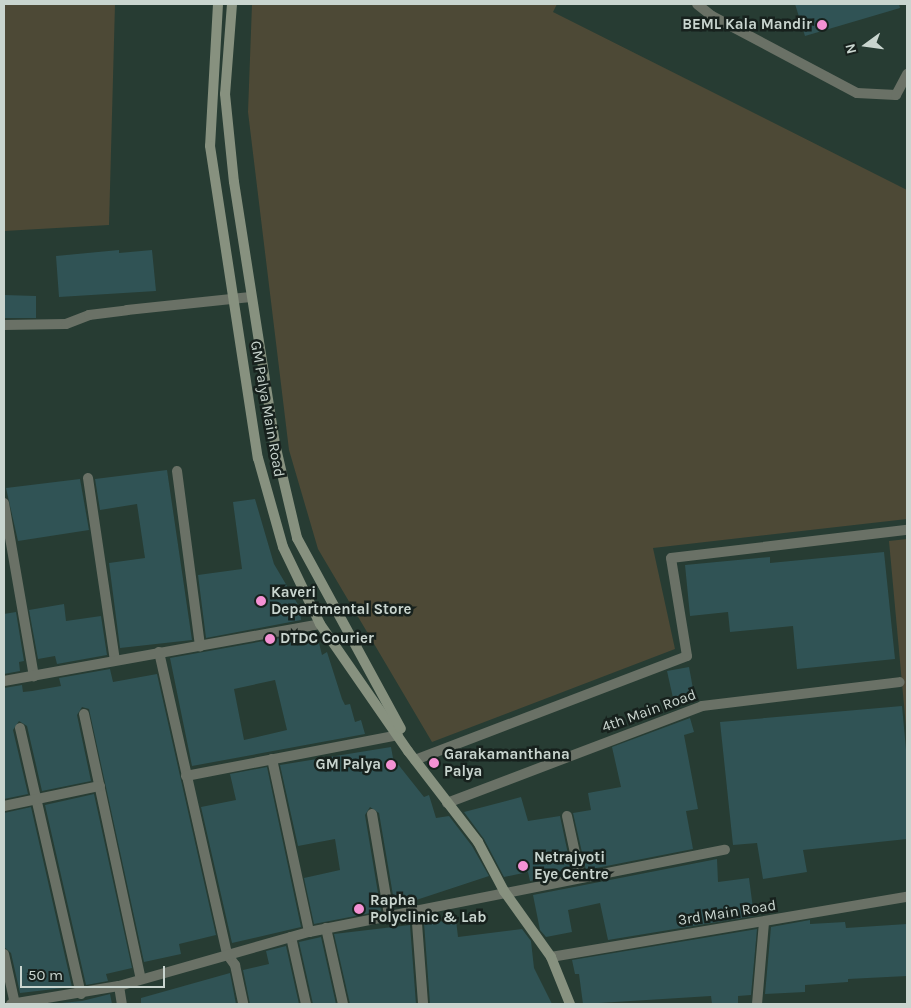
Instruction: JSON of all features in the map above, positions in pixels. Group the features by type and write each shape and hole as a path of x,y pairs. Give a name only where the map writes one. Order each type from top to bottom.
{"main road":[{"name":"GM Palya Main Road","path":"218,4 210,146 258,458 283,547 320,624 408,751 478,842 504,891 551,957 570,1004"},
{"path":"232,4 225,94 250,297 269,412 298,538 405,737 408,751"}],"street":[{"path":"697,4 712,16 857,92 896,95 907,74"},
{"path":"4,325 66,324 89,315 232,297 250,297"},
{"path":"177,471 200,646"},
{"path":"88,478 115,660"},
{"path":"4,503 34,676"},
{"path":"415,760 688,656 671,558 907,530"},
{"path":"4,681 320,624"},
{"path":"159,652 227,954 235,965 243,1004"},
{"name":"4th Main Road","path":"447,804 702,706 900,682"},
{"path":"84,714 141,979"},
{"path":"20,728 81,994"},
{"path":"186,776 272,758 398,736"},
{"path":"272,758 309,932"},
{"path":"4,806 100,786"},
{"path":"372,814 389,915"},
{"path":"567,816 580,876"},
{"path":"11,1004 81,994 119,986 227,954 326,928 416,910 479,900 504,891 580,876 725,850"},
{"name":"3rd Main Road","path":"551,957 764,923 907,897"},
{"path":"416,910 423,1004"},
{"path":"757,1004 764,923"},
{"path":"326,928 343,1004"},
{"path":"291,937 306,1004"},
{"path":"4,954 15,1004"},
{"path":"119,986 122,1004"}],"shaded area":[{"path":"4,4 115,4 109,225 4,231"},
{"path":"252,4 557,4 553,12 907,190 907,519 653,548 675,649 432,742 318,549 289,450 248,112"},
{"path":"907,539 907,738 889,541"}],"building":[{"name":"BEML Kala Mandir","path":"795,4 899,4 900,8 805,36"},
{"path":"119,250 119,253 152,250 156,291 59,297 56,256"},
{"path":"4,295 36,296 36,318 4,318"},
{"path":"167,470 192,640 120,648 109,563 145,558 137,504 100,510 95,479"},
{"path":"80,479 89,530 18,541 6,488"},
{"path":"255,499 274,564 300,608 301,620 206,638 198,575 242,569 233,502"},
{"path":"884,552 895,659 797,669 793,626 730,632 728,612 690,616 685,565 770,557 770,563"},
{"path":"64,604 66,621 101,616 107,655 57,664 55,656 38,659 29,610"},
{"path":"16,612 24,661 19,662 20,671 4,674 4,614"},
{"path":"303,634 305,642 318,639 322,655 327,652 342,699 345,705 350,704 355,722 361,720 365,734 192,766 170,658","holes":["275,680 287,730 244,740 234,689"]},
{"path":"689,667 694,694 673,698 667,671"},
{"path":"110,669 113,682 157,674 216,935 179,944 181,954 144,962 89,709 82,707 77,715 91,781 42,791 27,726 19,721 13,730 28,794 4,799 4,688 22,685 23,692 61,686 59,678"},
{"path":"902,706 907,760 907,839 803,850 807,872 763,879 757,843 733,845 720,722"},
{"path":"690,718 694,732 684,735 698,809 686,811 693,849 586,870 573,813 591,810 588,793 621,787 612,747"},
{"path":"391,747 393,758 424,797 429,795 436,818 449,816 472,846 489,876 395,907 379,813 370,807 365,815 381,911 314,924 304,878 340,870 335,839 298,846 280,765"},
{"path":"267,767 301,927 232,943 201,807 236,800 230,774"},
{"path":"94,794 132,968 106,974 108,981 86,985 45,805"},
{"path":"521,797 528,821 560,816 572,873 530,881 528,872 504,877 484,839 464,812"},
{"path":"31,807 72,987 20,993 11,953 4,947 4,813"},
{"path":"717,859 718,882 749,878 754,916 608,940 600,903 568,910 572,932 546,937 540,930 533,895"},
{"path":"456,920 458,937 522,929 531,941 534,968 552,1004 430,1004 424,923"},
{"path":"810,920 810,924 845,922 846,928 907,924 907,976 848,979 848,982 805,985 805,992 765,994 771,927"},
{"path":"410,925 416,1004 350,1004 334,934"},
{"path":"757,929 751,995 738,996 738,1004 712,1004 711,996 583,1004 579,974 575,974 572,960"},
{"path":"321,937 336,1004 313,1004 299,942"},
{"path":"286,946 299,1004 250,1004 243,970 269,964 266,951"},
{"path":"230,973 236,1004 141,1004 141,998"},
{"path":"110,994 112,1004 51,1004 82,1001"}],"place":[{"name":"BEML Kala Mandir","path":"822,25"},
{"name":"Kaveri Departmental Store","path":"261,601"},
{"name":"DTDC Courier","path":"270,639"},
{"name":"Garakamanthana Palya","path":"434,763"},
{"name":"GM Palya","path":"391,765"},
{"name":"Netrajyoti Eye Centre","path":"523,866"},
{"name":"Rapha Polyclinic & Lab","path":"359,909"}]}
